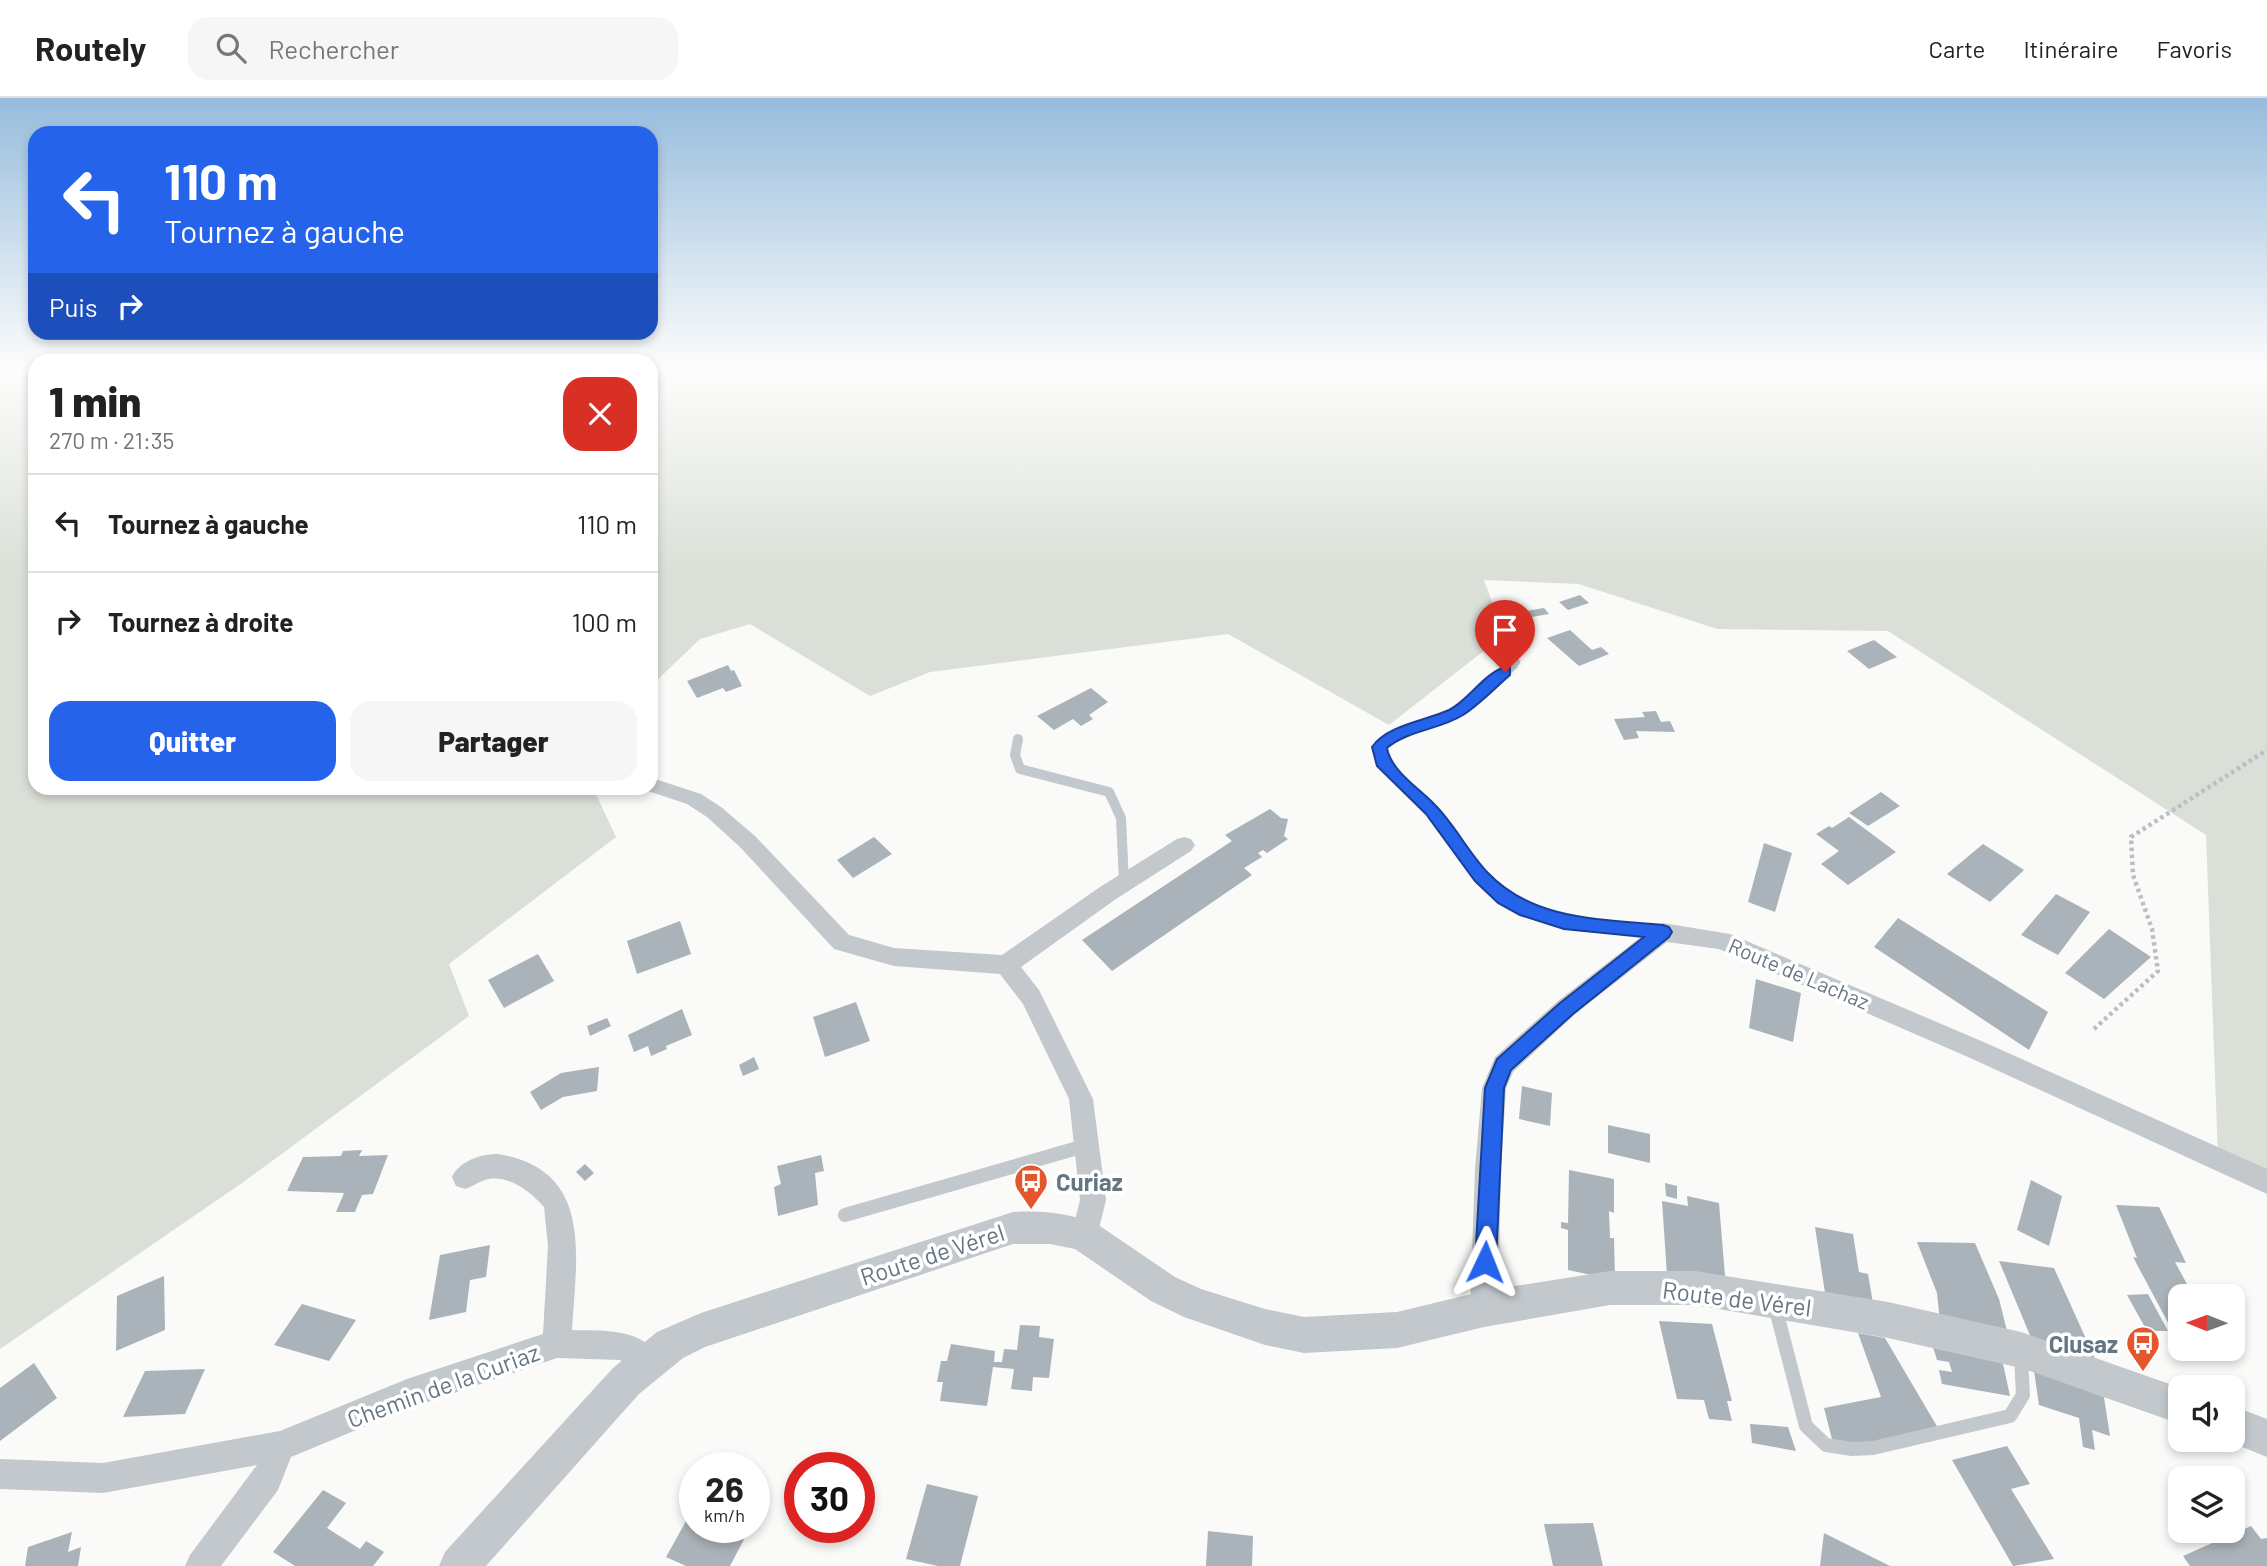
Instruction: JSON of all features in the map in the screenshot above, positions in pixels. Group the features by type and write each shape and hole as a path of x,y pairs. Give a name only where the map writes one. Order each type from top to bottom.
{"street":[{"path":"658,787 694,799 714,812 748,842 842,942 894,957 1006,965 1184,845"},
{"name":"Route de Lachaz","path":"1663,932 1722,940 1977,1050 2267,1182"},
{"path":"1484,1309 1488,1169 1494,1088 1504,1065 1566,1008 1663,932"},
{"path":"1006,965 1031,998 1081,1099 1093,1199 1085,1236"},
{"path":"465,1177 481,1166 503,1165 529,1178 555,1200 561,1227 556,1345"},
{"name":"Route de Vérel","path":"459,1566 587,1422 647,1363 670,1345 701,1331 1013,1228 1039,1226 1085,1236 1163,1289 1196,1305 1265,1327 1304,1335 1397,1330 1484,1309 1610,1288 1695,1288 1888,1320 2021,1350 2168,1402"},
{"name":"Chemin de la Curiaz","path":"0,1474 103,1478 279,1446 407,1394 556,1345 621,1346 639,1353 647,1363"},
{"path":"2245,1430 2267,1438"},
{"path":"201,1566 267,1479 279,1446"}],"lane":[{"path":"1516,662 1458,712 1423,727 1394,734 1380,747 1382,762 1431,810 1481,876 1504,898 1526,910 1564,922 1663,932"},
{"path":"1018,739 1014,755 1020,769 1038,776 1091,785 1110,792 1121,818 1124,883"},
{"path":"845,1215 1088,1145"},
{"path":"1774,1300 1806,1426 1818,1441 1833,1448 1864,1450 2010,1416 2023,1395 2021,1350"}],"path":[{"path":"2094,1029 2158,971 2152,929 2133,875 2131,837 2267,750"}],"shaded area":[{"path":"0,439 28,439 28,795 596,795 616,837 449,964 469,1016 242,1183 0,1349"},
{"path":"658,439 2267,439 2267,1175 2218,1156 2206,835 1888,631 1717,629 1579,584 1484,580 1504,635 1389,725 1228,634 930,672 870,696 750,624 700,639 658,679"}],"building":[{"path":"1580,595 1589,603 1568,610 1559,602"},
{"path":"1544,608 1549,614 1526,618 1520,612"},
{"path":"1570,630 1592,650 1601,647 1609,654 1579,666 1547,638"},
{"path":"1874,640 1897,657 1869,669 1847,651"},
{"path":"728,665 731,671 734,670 742,686 726,692 723,688 697,698 687,681"},
{"path":"1091,688 1108,702 1089,715 1093,719 1081,726 1073,719 1054,730 1037,716"},
{"path":"1656,711 1661,722 1670,721 1675,732 1636,731 1639,738 1624,740 1614,719 1645,717 1642,712"},
{"path":"1881,792 1900,806 1868,826 1849,813"},
{"path":"1270,809 1281,818 1288,819 1284,836 1288,839 1267,853 1263,850 1258,853 1262,857 1244,868 1252,875 1112,971 1082,940 1232,841 1225,835"},
{"path":"1849,817 1896,852 1848,885 1821,864 1839,851 1816,834"},
{"path":"874,837 892,854 853,878 837,860"},
{"path":"1764,843 1792,853 1775,912 1748,902"},
{"path":"1983,844 2024,870 1990,902 1947,874"},
{"path":"2056,894 2090,912 2058,955 2021,935"},
{"path":"1898,918 2048,1012 2029,1050 1874,947"},
{"path":"680,921 691,954 637,974 627,941"},
{"path":"2109,929 2151,957 2104,999 2065,973"},
{"path":"538,954 554,981 504,1008 488,980"},
{"path":"1756,979 1801,993 1793,1042 1749,1028"},
{"path":"856,1002 870,1041 825,1057 813,1017"},
{"path":"682,1009 692,1035 651,1056 648,1046 634,1052 628,1035"},
{"path":"607,1018 611,1026 590,1036 587,1026"},
{"path":"754,1057 759,1069 743,1076 739,1065"},
{"path":"599,1067 597,1091 563,1097 541,1110 530,1092 561,1073"},
{"path":"1522,1086 1552,1093 1550,1126 1519,1119"},
{"path":"1608,1125 1650,1134 1650,1163 1608,1153"},
{"path":"362,1150 359,1156 388,1155 373,1194 362,1195 355,1212 336,1212 344,1193 287,1191 303,1157 341,1156 343,1151"},
{"path":"821,1155 824,1171 815,1173 818,1205 778,1216 774,1187 781,1184 777,1166"},
{"path":"585,1164 594,1173 585,1181 576,1172"},
{"path":"1569,1170 1614,1179 1614,1213 1609,1211 1610,1238 1614,1238 1615,1280 1568,1270 1568,1230 1561,1228 1561,1222 1568,1223"},
{"path":"2031,1180 2062,1196 2049,1246 2017,1230"},
{"path":"1665,1183 1677,1186 1677,1199 1666,1196"},
{"path":"1687,1196 1719,1203 1726,1288 1667,1275 1662,1201 1688,1206"},
{"path":"2116,1205 2159,1207 2186,1263 2175,1262 2187,1284 2168,1284 2168,1323 2133,1257 2137,1258"},
{"path":"1815,1227 1853,1234 1859,1272 1868,1274 1873,1303 1825,1293"},
{"path":"1917,1242 1975,1243 1999,1299 2008,1335 1940,1322 1937,1293"},
{"path":"490,1245 486,1277 470,1280 466,1312 429,1320 440,1255"},
{"path":"1999,1261 2054,1268 2096,1361 2034,1345"},
{"path":"164,1276 165,1330 116,1351 117,1296"},
{"path":"2148,1294 2168,1331 2147,1331 2127,1295"},
{"path":"302,1304 356,1320 329,1361 274,1345"},
{"path":"1659,1321 1712,1324 1732,1401 1727,1401 1732,1421 1709,1419 1704,1400 1677,1399"},
{"path":"1020,1325 1040,1326 1039,1337 1054,1339 1049,1378 1033,1377 1032,1391 1011,1389 1014,1369 993,1367 987,1406 940,1401 943,1382 937,1382 941,1361 947,1361 951,1344 995,1351 994,1362 1002,1362 1004,1349 1017,1350"},
{"path":"1858,1333 1885,1338 1938,1428 1875,1446 1833,1443 1824,1408 1881,1397"},
{"path":"1933,1347 2002,1359 2010,1396 1942,1384 1939,1370 1952,1372 1949,1362 1937,1360"},
{"path":"34,1363 57,1398 0,1441 0,1388"},
{"path":"205,1369 185,1414 123,1417 145,1371"},
{"path":"2034,1371 2103,1391 2110,1436 2092,1430 2095,1450 2083,1447 2079,1418 2039,1405"},
{"path":"1750,1424 1788,1427 1796,1451 1752,1443"},
{"path":"2007,1446 2030,1484 2011,1489 2054,1559 2013,1566 1952,1460"},
{"path":"927,1484 978,1496 960,1566 938,1566 906,1559"},
{"path":"323,1490 346,1503 327,1528 360,1549 366,1541 384,1552 373,1566 295,1566 273,1552"},
{"path":"1593,1523 1603,1566 1553,1566 1544,1524"},
{"path":"2251,1526 2261,1539 2267,1538 2267,1566 2190,1566 2183,1556 2212,1543 2245,1543 2245,1529"},
{"path":"1208,1531 1253,1536 1252,1566 1206,1566"},
{"path":"72,1532 68,1552 81,1547 78,1566 25,1566 28,1547"},
{"path":"1824,1533 1890,1566 1820,1566"},
{"path":"679,1534 679,1543 742,1543 730,1566 686,1566 666,1557"}],"place":[{"name":"Curiaz","path":"1031,1211"},
{"name":"Clusaz","path":"2143,1373"}],"route":[{"path":"1485,1262 1494,1088 1504,1065 1566,1008 1663,932 1564,922 1526,910 1504,898 1481,876 1431,810 1382,762 1380,747 1394,734 1423,727 1458,712 1505,672"}]}
